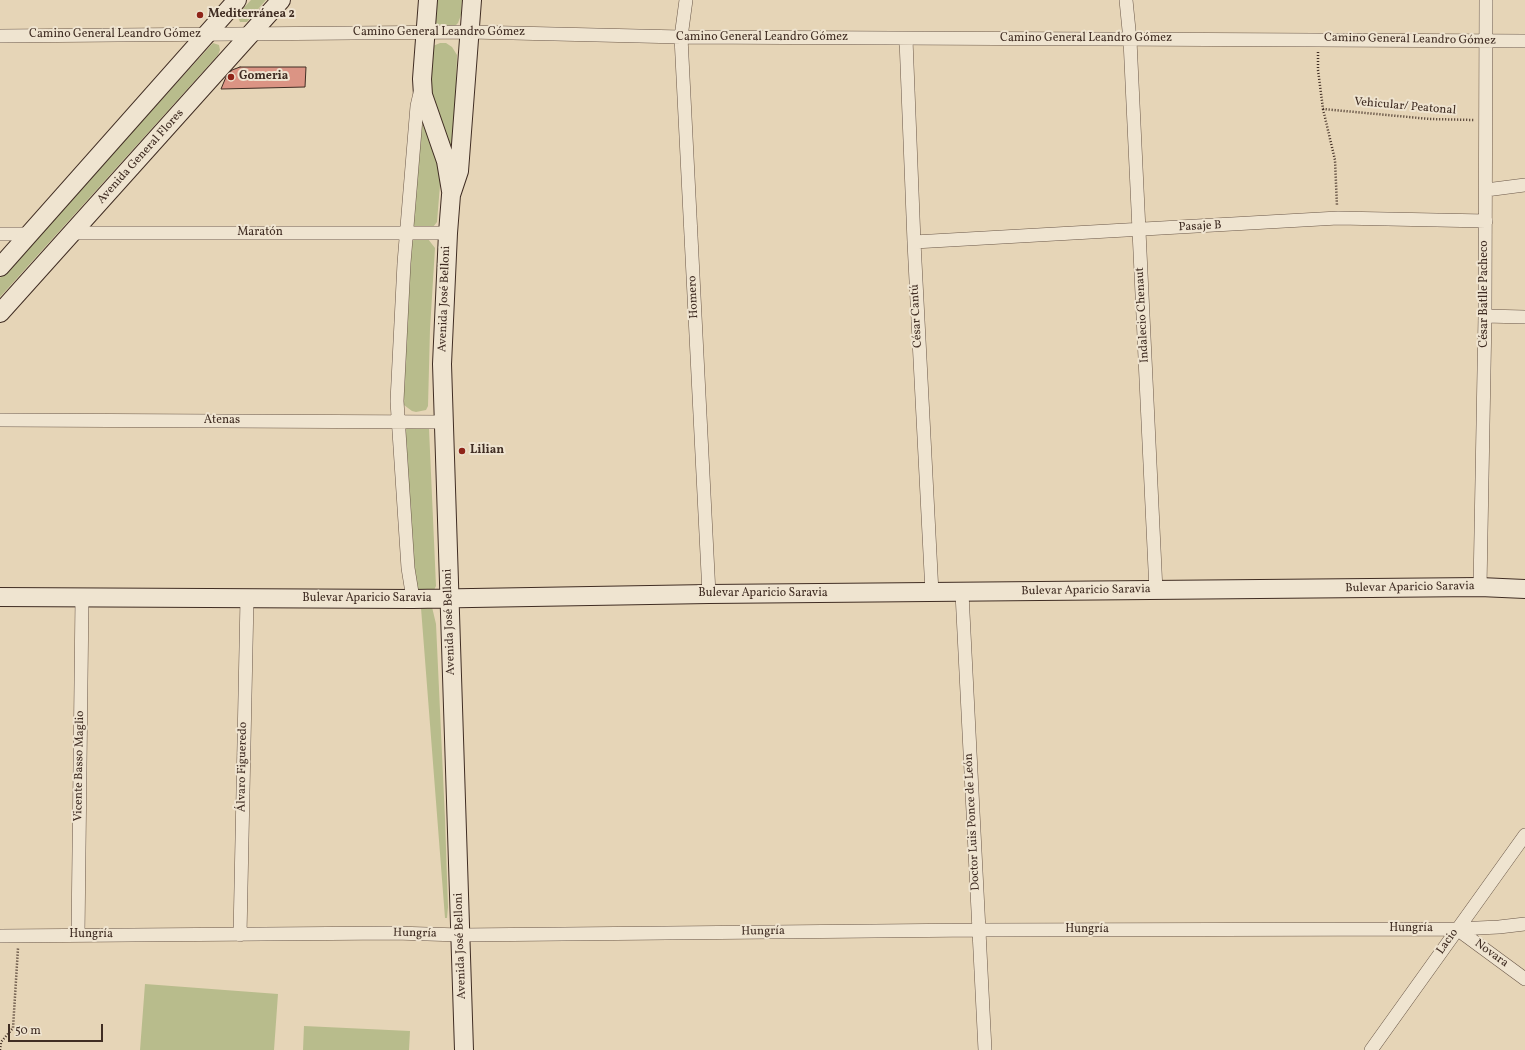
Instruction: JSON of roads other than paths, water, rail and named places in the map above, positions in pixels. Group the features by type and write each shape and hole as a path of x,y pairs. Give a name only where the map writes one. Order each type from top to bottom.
{"main road":[{"path":"0,267 31,234 237,0"},
{"name":"Avenida General Flores","path":"0,313 281,0"},
{"name":"Avenida José Belloni","path":"428,0 422,83 427,110 446,160 451,195 442,364 464,1050"},
{"name":"Avenida José Belloni","path":"451,195 459,171 472,0"},
{"name":"Bulevar Aparicio Saravia","path":"0,597 449,599 708,594 962,593 1480,587 1525,589"}],"street":[{"name":"Homero","path":"686,0 681,37 708,594"},
{"name":"Indalecio Chenaut","path":"1126,0 1130,40 1156,590"},
{"name":"César Batlle Pacheco","path":"1480,587 1486,221 1486,0"},
{"name":"Camino General Leandro Gómez","path":"0,36 470,32 681,37 906,39 1525,41"},
{"name":"César Cantú","path":"906,39 914,242 932,593"},
{"name":"Avenida José Belloni","path":"413,599 408,568 397,422 397,401 417,106 422,83"},
{"path":"1486,190 1525,184"},
{"name":"Pasaje B","path":"914,242 1139,231 1338,218 1486,221"},
{"name":"Maratón","path":"73,233 448,233"},
{"path":"0,234 31,234"},
{"path":"1485,316 1525,317"},
{"name":"Atenas","path":"0,420 443,422"},
{"name":"Doctor Luis Ponce de León","path":"962,593 985,1050"},
{"name":"Vicente Basso Maglio","path":"78,935 82,598"},
{"name":"Álvaro Figueredo","path":"240,935 247,599"},
{"name":"Lacio","path":"1371,1050 1525,835"},
{"name":"Hungría","path":"0,936 395,933 460,935 978,930 1457,929 1525,924"},
{"name":"Novara","path":"1457,929 1525,979"}],"place":[{"name":"Mediterránea 2","path":"200,15"},
{"name":"Gomeria","path":"231,77"},
{"name":"Lilian","path":"462,451"}]}
